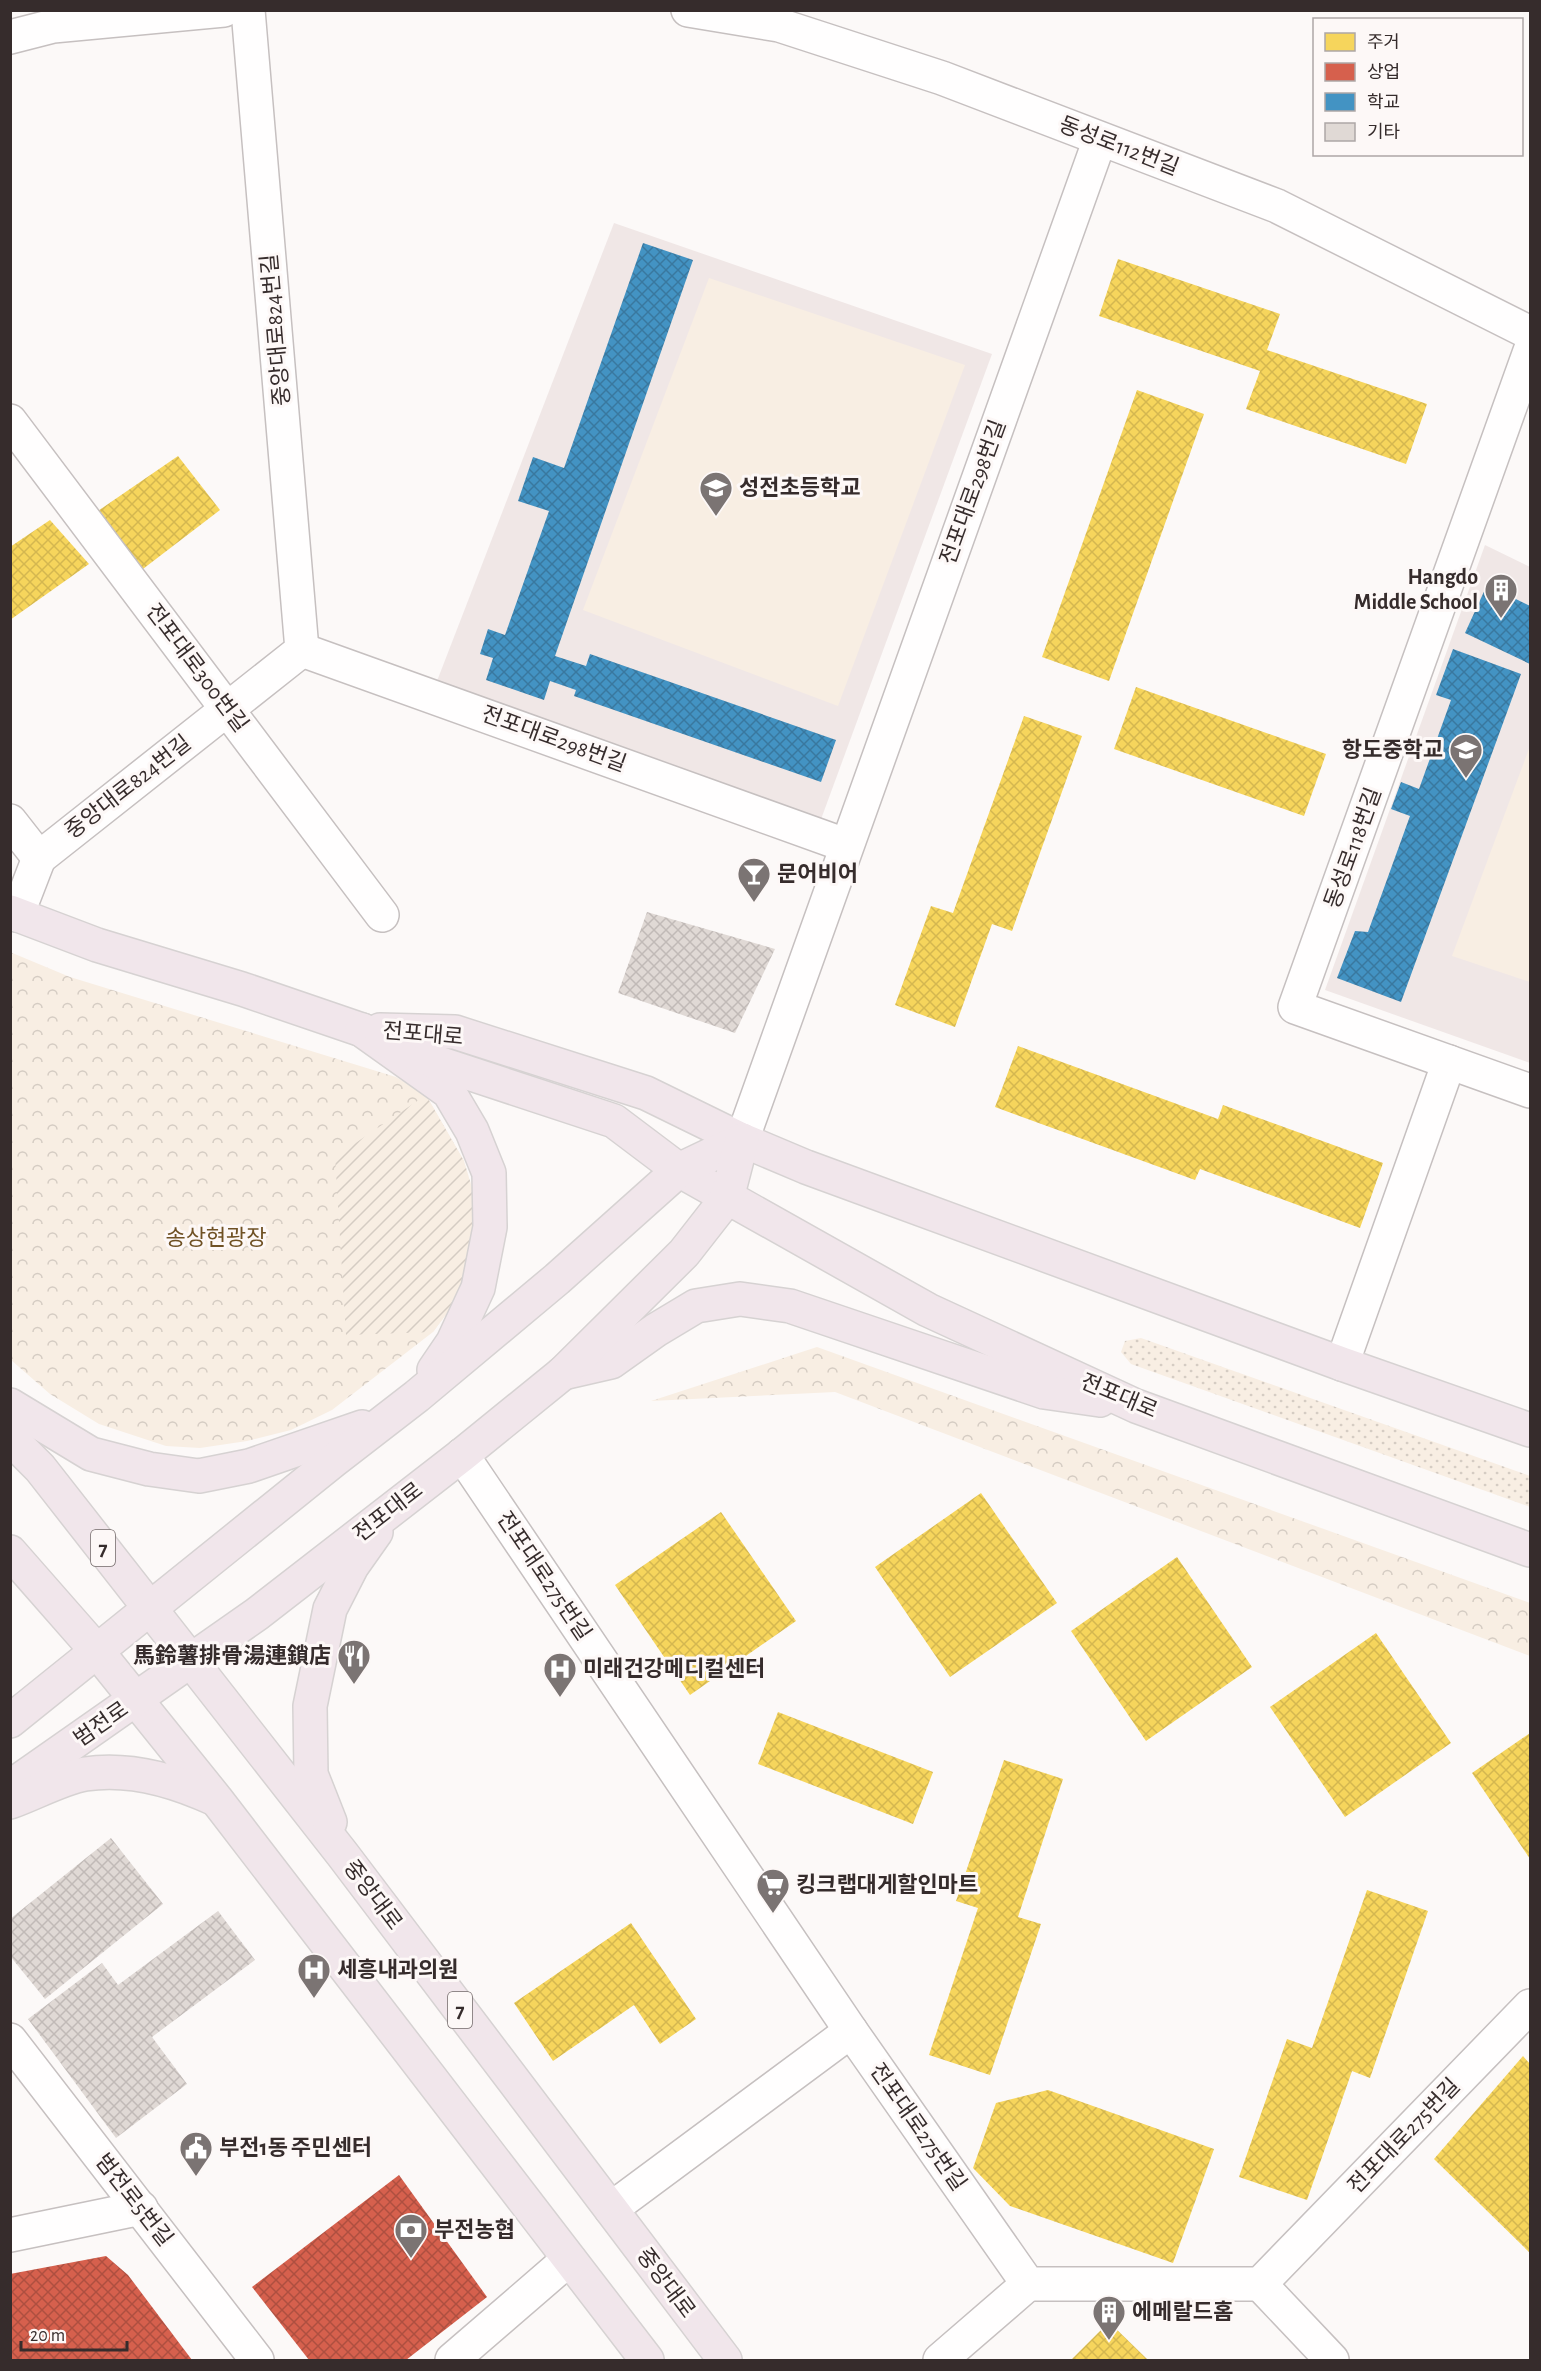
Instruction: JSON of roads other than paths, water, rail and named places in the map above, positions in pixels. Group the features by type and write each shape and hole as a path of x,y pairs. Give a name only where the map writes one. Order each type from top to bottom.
{"main road":[{"path":"14,913 97,945 362,1030 449,1092 471,1131 489,1173 490,1227 478,1288 453,1341 417,1396"},
{"name":"전포대로","path":"362,1030 455,1032 646,1094 742,1140 806,1167 1342,1364 1530,1430"},
{"name":"전포대로","path":"362,1030 438,1063 614,1121 679,1170 928,1310 1136,1406 1530,1550"},
{"name":"전포대로","path":"191,1662 257,1614 462,1455 562,1373 684,1253 727,1198 742,1140"},
{"path":"10,1721 96,1650 417,1396 557,1279 679,1170 742,1140"},
{"path":"562,1373 611,1362 656,1330 696,1306 740,1299 790,1306 1044,1392 1136,1406"},
{"path":"10,1405 91,1454 149,1470 199,1476 249,1466 392,1416"},
{"name":"중앙대로","path":"10,1438 40,1468 343,1855 725,2361"},
{"path":"343,1855 311,1774 310,1706 330,1609 352,1566 393,1507"},
{"path":"10,1552 96,1650 216,1799 647,2361"},
{"name":"범전로","path":"10,1787 191,1662"},
{"path":"10,1802 83,1774 132,1773 180,1783 216,1799"}],"street":[{"path":"10,37 53,26 224,10"},
{"name":"중앙대로824번길","path":"39,858 302,650 249,10"},
{"name":"동성로112번길","path":"688,10 778,18 1277,206 1530,333"},
{"name":"전포대로298번길","path":"742,1140 845,845 1101,139"},
{"name":"동성로118번길","path":"1530,351 1295,1007 1530,1091"},
{"name":"전포대로300번길","path":"10,421 382,915"},
{"name":"전포대로298번길","path":"302,650 845,845"},
{"path":"10,821 39,858 14,913"},
{"path":"1342,1364 1449,1062"},
{"name":"전포대로275번길","path":"462,1455 851,2031 1028,2284"},
{"name":"전포대로275번길","path":"1260,2284 1530,2006"},
{"path":"610,2209 851,2031"},
{"name":"범전로5번길","path":"10,2040 257,2361"},
{"path":"10,2235 141,2208"},
{"path":"452,2361 568,2259"},
{"path":"940,2361 1028,2284 1260,2284 1332,2361"}],"place":[{"name":"성전초등학교","path":"716,517"},
{"name":"Hangdo Middle School","path":"1501,619"},
{"name":"항도중학교","path":"1466,779"},
{"name":"문어비어","path":"754,903"},
{"name":"馬鈴薯排骨湯連鎖店","path":"354,1685"},
{"name":"미래건강메디컬센터","path":"560,1698"},
{"name":"킹크랩대게할인마트","path":"773,1914"},
{"name":"세흥내과의원","path":"314,1999"},
{"name":"부전1동 주민센터","path":"196,2177"},
{"name":"부전농협","path":"411,2259"},
{"name":"에메랄드홈","path":"1109,2341"}],"park label":[{"name":"송상현광장","path":"216,1238"}]}
